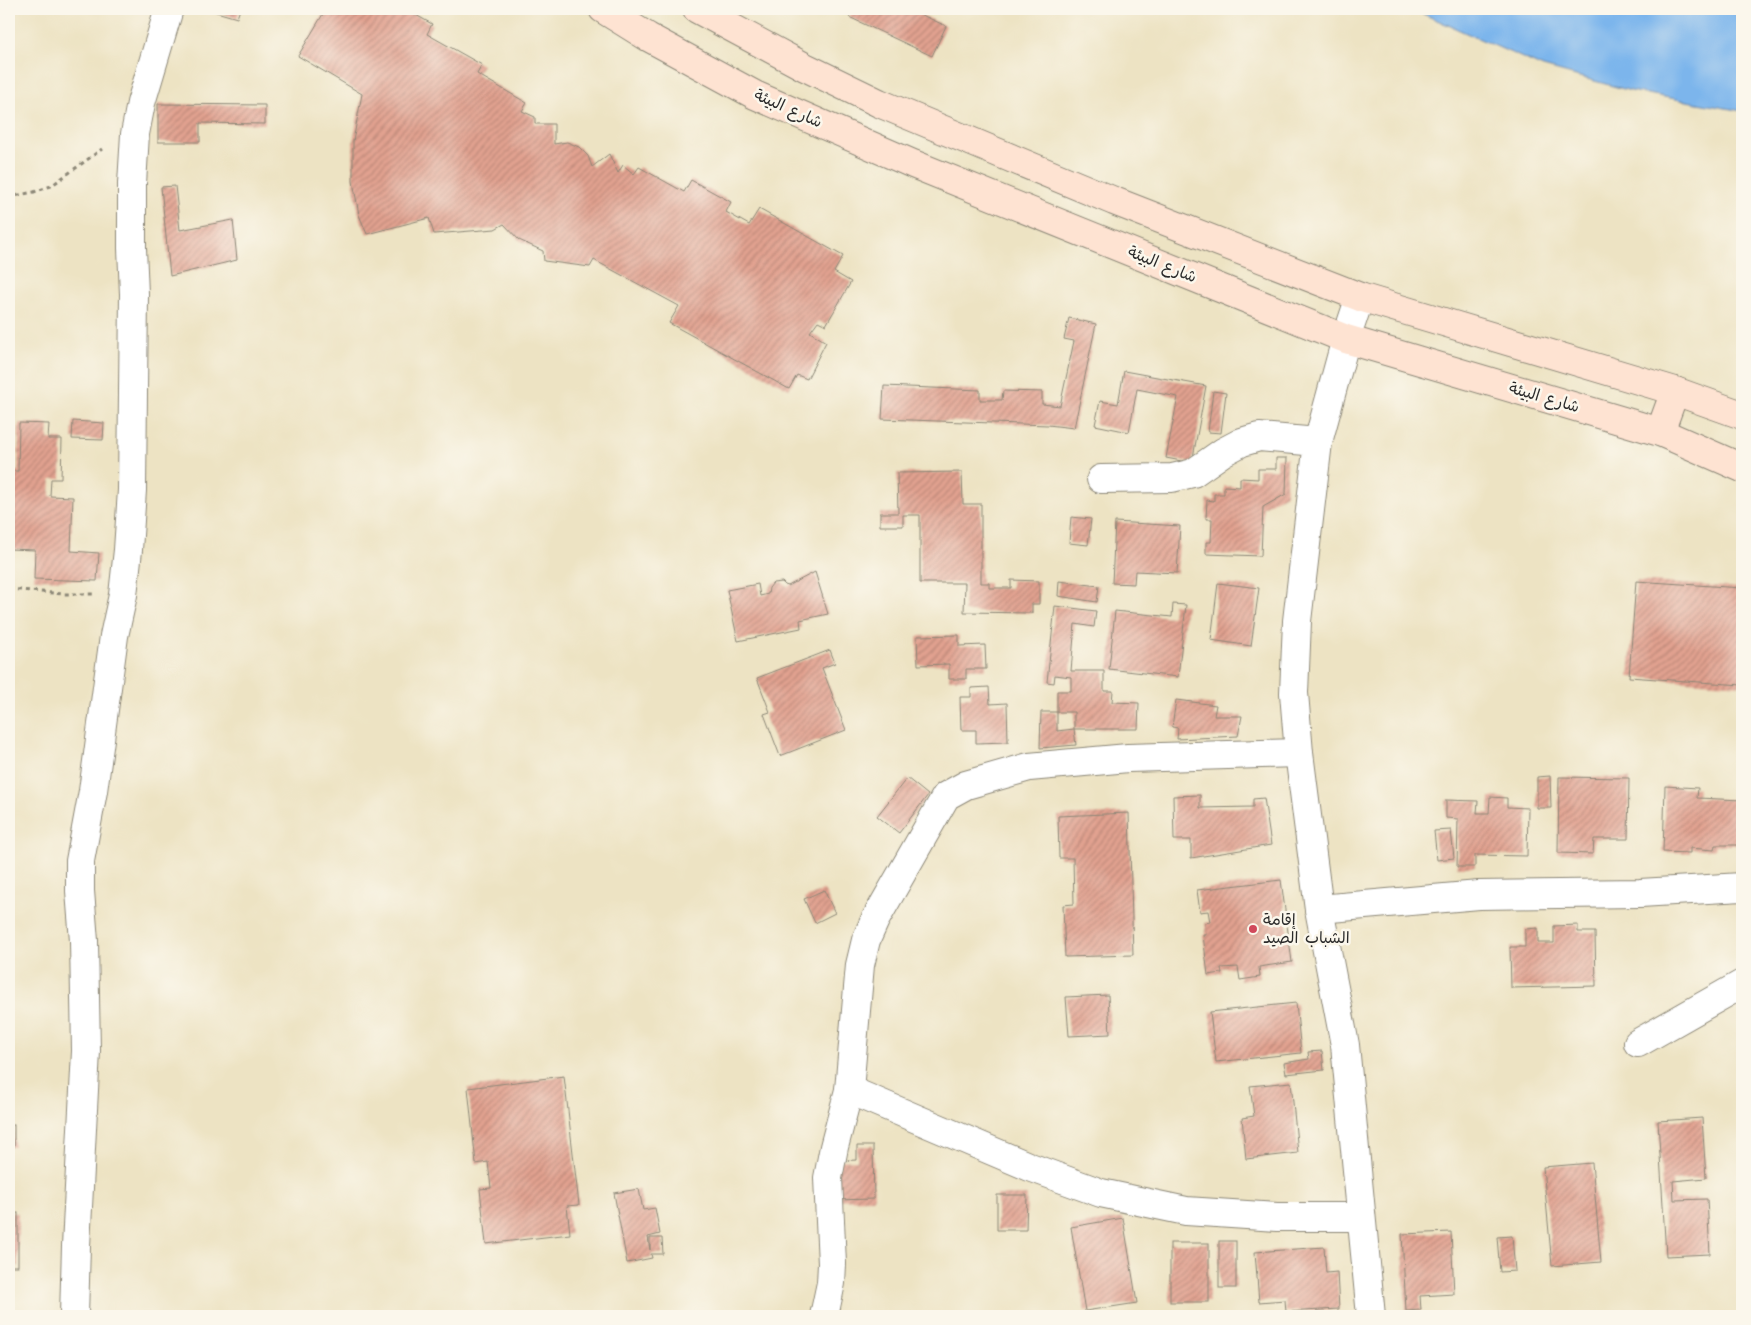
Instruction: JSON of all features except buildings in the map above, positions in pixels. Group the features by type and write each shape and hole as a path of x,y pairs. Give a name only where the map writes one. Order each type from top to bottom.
{"main road":[{"name":"شارع البيئة","path":"603,9 648,38 755,95 913,164 1346,340 1660,432 1742,468"},
{"path":"697,9 805,67 879,103 1123,204 1360,297 1675,390 1742,415"},
{"path":"1660,432 1675,390"}],"street":[{"path":"74,1316 86,1051 80,860 93,791 114,636 123,595 128,550 132,490 134,294 132,184 135,134 141,103 169,9"},
{"path":"1360,297 1318,442 1298,621 1294,692 1299,753 1318,909 1345,1045 1371,1316"},
{"path":"1101,479 1172,478 1193,474 1223,452 1242,442 1260,437 1318,442"},
{"path":"824,1316 830,1292 832,1264 828,1178 849,1090 860,965 866,940 890,892 946,796 966,785 1029,767 1128,758 1299,753"},
{"path":"1318,909 1479,895 1640,893 1742,887"},
{"path":"1638,1043 1742,984"},
{"path":"849,1090 1030,1167 1102,1193 1186,1211 1277,1217 1361,1217"}],"path":[{"path":"9,197 52,186 93,154 135,134"},
{"path":"9,589 63,594 123,595"}],"water":[{"path":"1412,9 1742,9 1742,111 1631,91 1543,67"}],"place":[{"name":"إقامة الشباب الصيد","path":"1253,929"}]}
